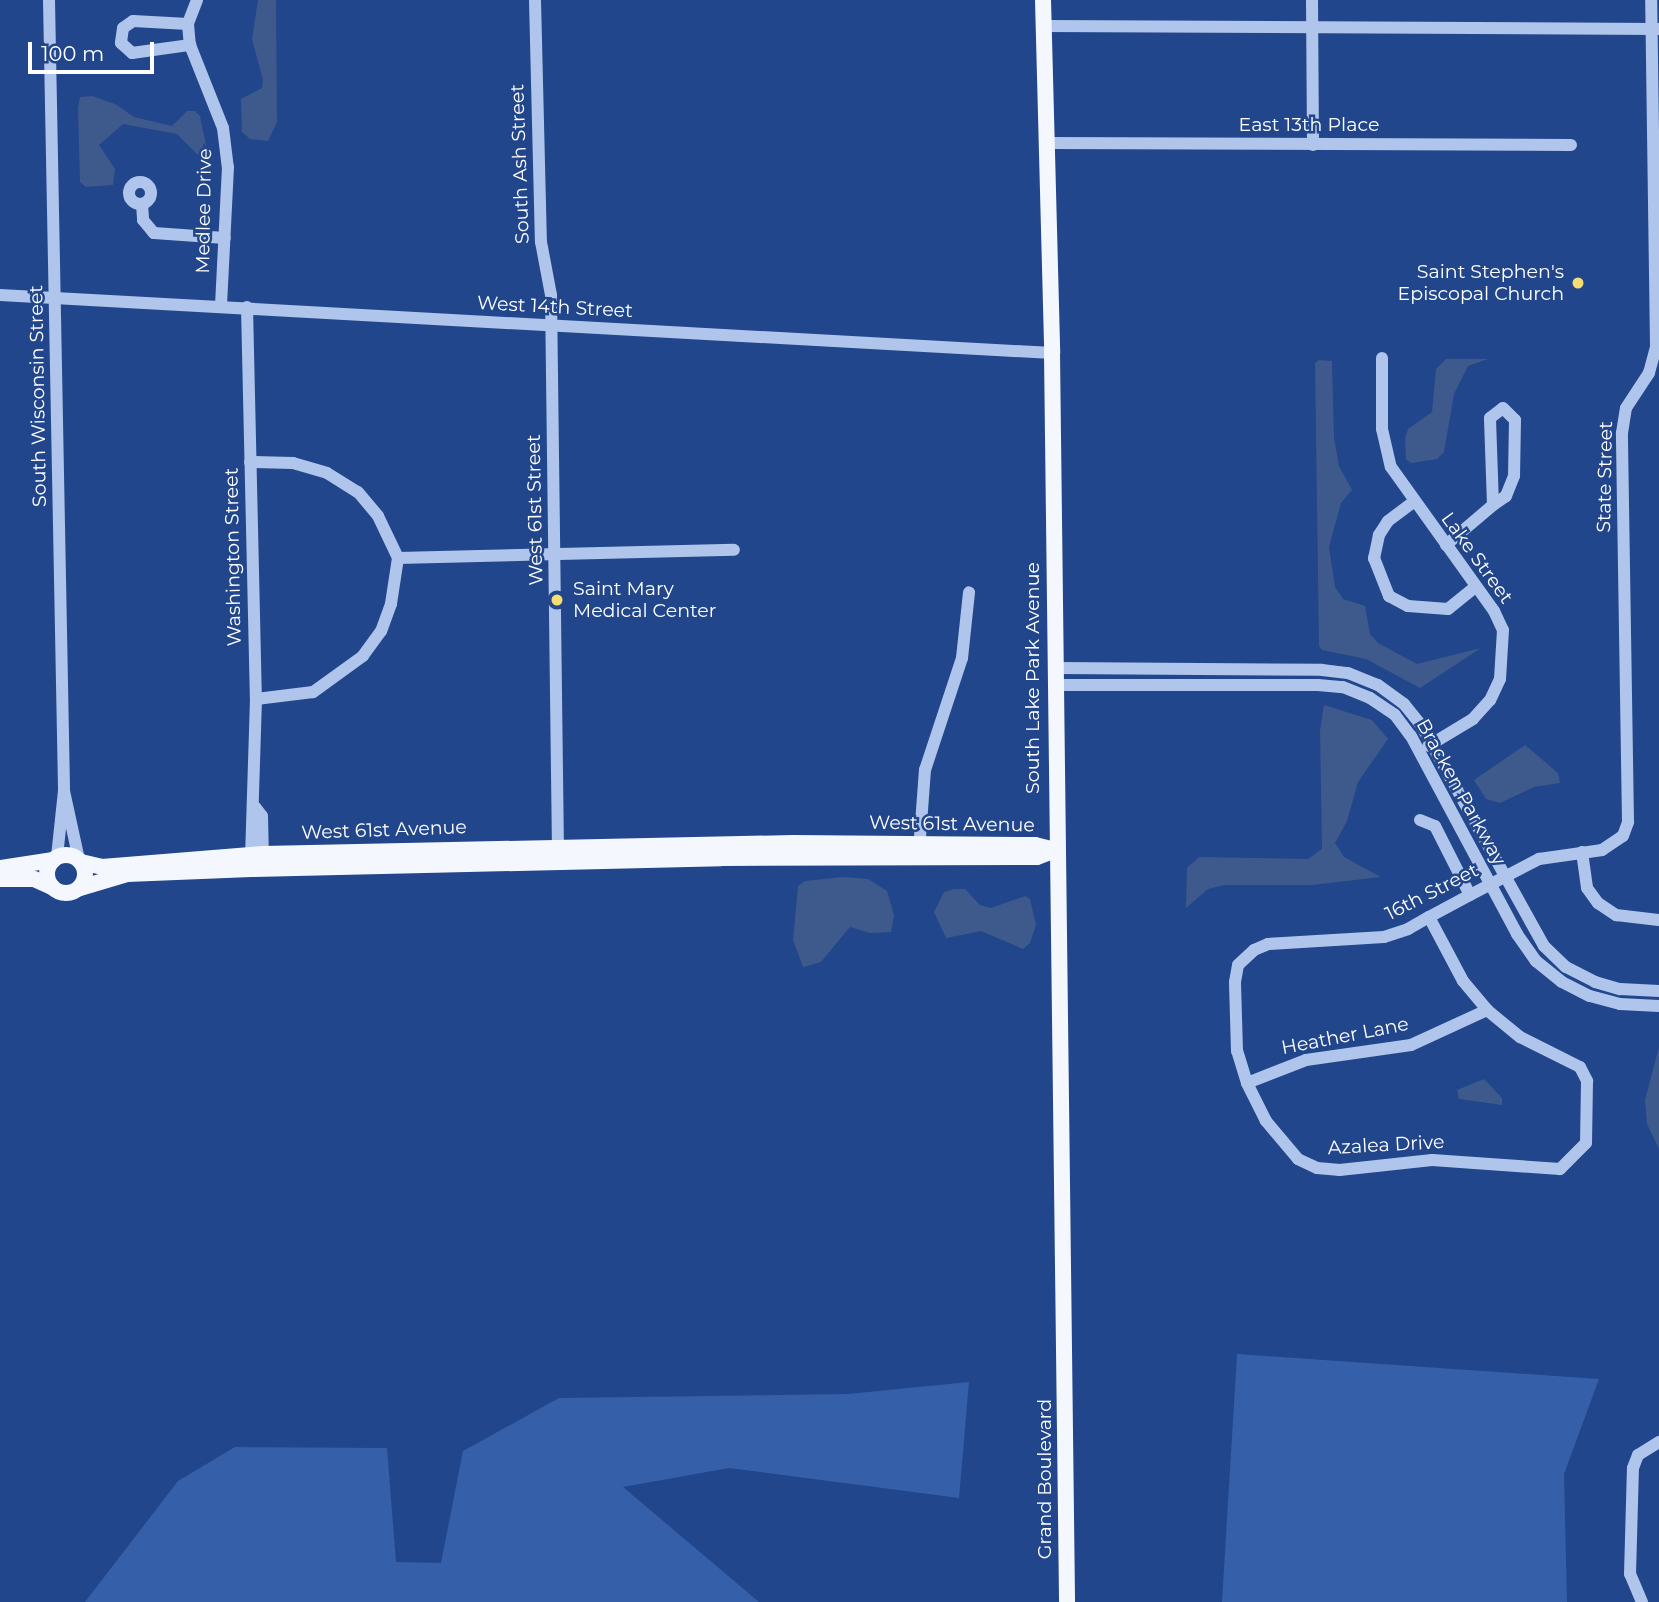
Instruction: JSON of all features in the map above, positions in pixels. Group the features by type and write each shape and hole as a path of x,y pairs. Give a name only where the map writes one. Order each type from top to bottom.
{"main road":[{"name":"South Lake Park Avenue","path":"1043,0 1052,353 1055,850 1066,1355"},
{"name":"West 61st Avenue","path":"80,861 102,867 558,854 919,851 1035,845 1055,850"},
{"path":"0,868 67,855 80,861 86,876 80,888 63,893 34,879 0,879"},
{"path":"52,887 47,876 55,859"},
{"name":"West 61st Avenue","path":"80,888 127,874 257,862"},
{"name":"Grand Boulevard","path":"1066,1355 1066,1602"}],"street":[{"name":"South Wisconsin Street","path":"49,0 64,790 55,859"},
{"name":"Medlee Drive","path":"197,0 188,24 190,45 223,128 228,167 221,305"},
{"name":"South Ash Street","path":"535,0 541,242 551,295 551,326"},
{"path":"1312,0 1313,145"},
{"name":"State Street","path":"1623,836 1628,822 1622,433 1626,408 1649,373 1656,346 1655,29 1651,0"},
{"path":"188,24 133,21 123,28 121,43 132,53 190,45"},
{"path":"1043,26 1655,29"},
{"name":"East 13th Place","path":"1046,143 1571,145"},
{"path":"142,204 143,220 154,233 225,238"},
{"name":"West 14th Street","path":"0,295 221,305 1052,353"},
{"name":"Washington Street","path":"247,307 256,699 255,807 249,816 257,862"},
{"name":"West 61st Street","path":"551,326 558,854"},
{"name":"Lake Street","path":"1382,358 1382,429 1391,467 1412,503 1446,545 1503,630 1500,679 1473,719 1419,751"},
{"path":"1446,545 1506,496 1514,476 1515,419 1503,408 1490,418 1493,505"},
{"path":"250,462 293,463 327,473 358,492 378,516 398,558 391,604 381,631 363,656 313,692 256,699"},
{"path":"1412,503 1388,521 1379,535 1374,558 1389,596 1408,606 1448,610 1475,587"},
{"path":"398,558 734,550"},
{"path":"919,851 925,769 962,658 969,592"},
{"path":"1191,669 1191,685"},
{"name":"Bracken Parkway","path":"1056,676 1191,669 1348,673 1398,698 1433,743 1539,940 1566,967 1602,985 1659,991"},
{"name":"Bracken Parkway","path":"1056,676 1191,685 1343,687 1395,715 1419,751 1523,944 1553,976 1599,1000 1659,1006"},
{"name":"South Wisconsin Street","path":"64,790 80,861"},
{"path":"1420,820 1435,826 1471,895"},
{"name":"16th Street","path":"1247,1083 1237,1051 1235,982 1238,965 1248,952 1268,944 1384,937 1429,917 1544,857 1602,850 1623,836"},
{"path":"1582,852 1587,888 1598,903 1616,915 1659,920"},
{"path":"1429,917 1463,981 1487,1010"},
{"name":"Heather Lane","path":"1247,1083 1306,1060 1411,1045 1487,1010"},
{"name":"Azalea Drive","path":"1247,1083 1266,1121 1298,1159 1317,1168 1340,1170 1432,1160 1560,1169 1586,1143 1587,1081 1580,1067 1520,1037 1487,1010"},
{"path":"1643,1602 1630,1574 1633,1468 1639,1455 1659,1441"}],"shaded area":[{"path":"258,0 276,0 277,122 268,141 250,139 242,132 241,99 262,88 263,80 252,39"},
{"path":"92,96 115,104 134,117 172,126 187,111 195,111 200,116 208,155 199,156 177,134 123,124 99,145 115,169 113,185 86,187 80,182 78,108 80,97"},
{"path":"1446,359 1488,359 1468,366 1454,394 1444,452 1437,459 1411,463 1406,459 1405,438 1408,429 1432,412 1436,369"},
{"path":"1319,360 1332,361 1334,438 1339,466 1352,490 1341,503 1329,547 1335,587 1343,599 1365,606 1370,634 1378,643 1417,664 1481,648 1420,688 1366,659 1322,650 1319,646 1315,363"},
{"path":"1324,705 1372,720 1388,739 1358,782 1347,821 1335,843 1344,857 1381,877 1312,885 1224,885 1208,889 1186,908 1187,868 1199,857 1308,859 1322,849 1320,731"},
{"path":"1525,745 1558,773 1560,783 1534,787 1500,803 1486,799 1474,780"},
{"path":"843,877 868,879 887,891 894,915 891,932 870,933 850,927 821,962 803,967 793,940 798,886 805,881"},
{"path":"965,889 980,905 991,908 1025,896 1030,899 1036,925 1030,943 1023,949 981,931 946,938 934,912 944,892"},
{"path":"1659,1047 1659,1149 1647,1124 1645,1100"},
{"path":"1484,1079 1502,1098 1502,1105 1459,1099 1457,1090"},
{"path":"1237,1354 1599,1379 1564,1474 1567,1602 1222,1602"},
{"path":"969,1382 959,1498 729,1468 623,1487 759,1602 85,1602 178,1481 235,1447 387,1448 396,1562 441,1563 463,1451 559,1398 848,1394"}],"place":[{"name":"Saint Stephen's Episcopal Church","path":"1578,283"},
{"name":"Saint Mary Medical Center","path":"557,600"}]}
